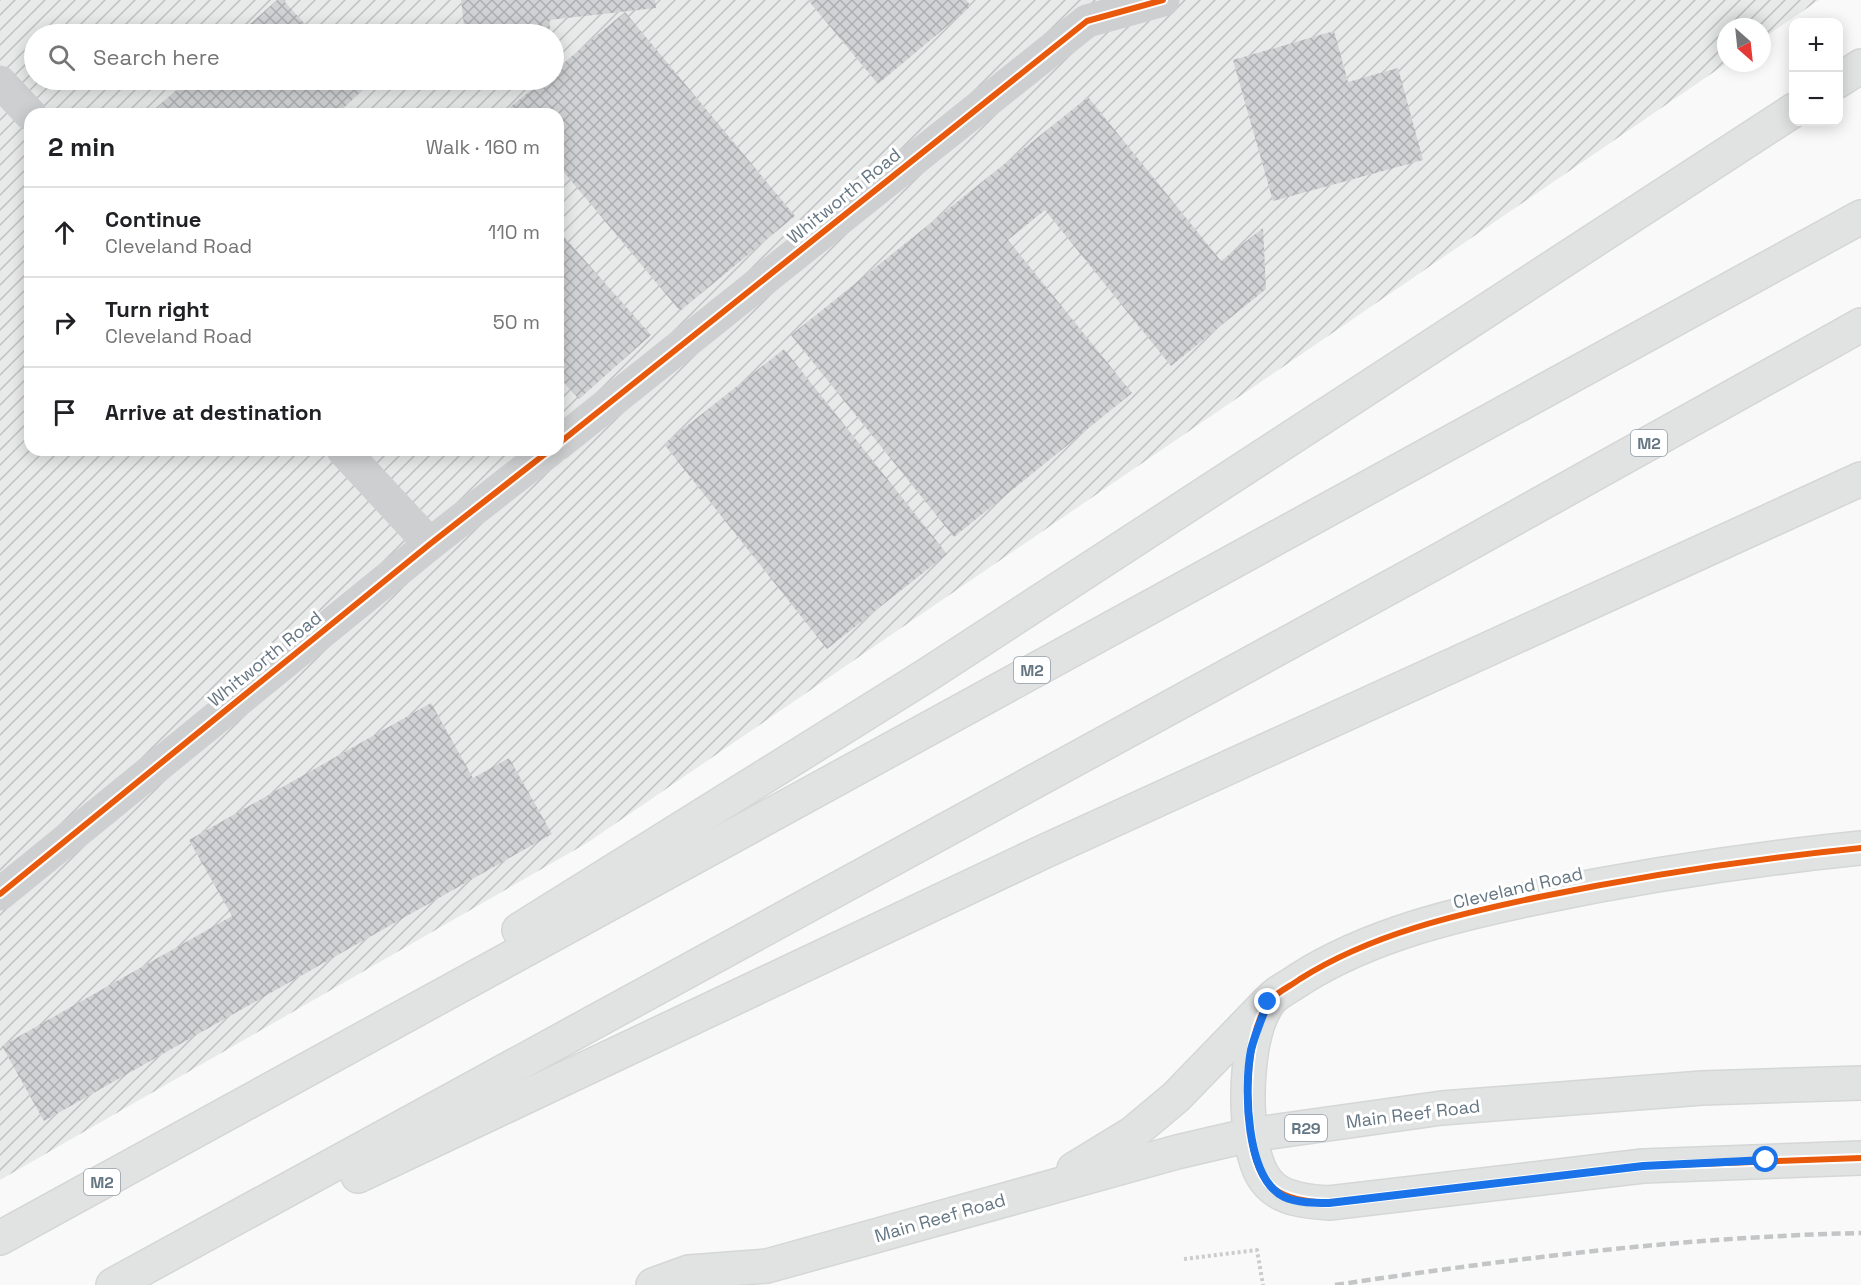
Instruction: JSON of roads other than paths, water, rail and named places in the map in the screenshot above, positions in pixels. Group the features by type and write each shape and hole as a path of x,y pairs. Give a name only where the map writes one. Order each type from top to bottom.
{"main road":[{"path":"1843,78 1861,66"},
{"path":"204,1127 927,675 1789,113"},
{"name":"M2","path":"0,1238 1861,217"},
{"name":"M2","path":"113,1285 1426,567 1861,325"},
{"path":"127,1285 1043,852 1861,479"},
{"name":"Cleveland Road","path":"1039,1190 1148,1121 1176,1097 1268,1002 1318,968 1361,947 1495,907 1629,878 1783,856 1861,848"},
{"path":"1268,1002 1251,1052 1250,1135 1259,1167 1271,1188 1283,1197 1303,1202 1329,1203 1643,1166 1861,1158"},
{"name":"Main Reef Road","path":"653,1285 688,1272 757,1276 1039,1190 1177,1152 1250,1135 1442,1108 1702,1088 1861,1083"}],"street":[{"name":"Whitworth Road","path":"564,439 1077,10 1163,0"},
{"path":"0,82 24,108"},
{"path":"348,456 430,544"},
{"name":"Whitworth Road","path":"0,894 430,544 542,456"}],"railway":[{"path":"1335,1285 1466,1266 1663,1244 1861,1233"}]}
